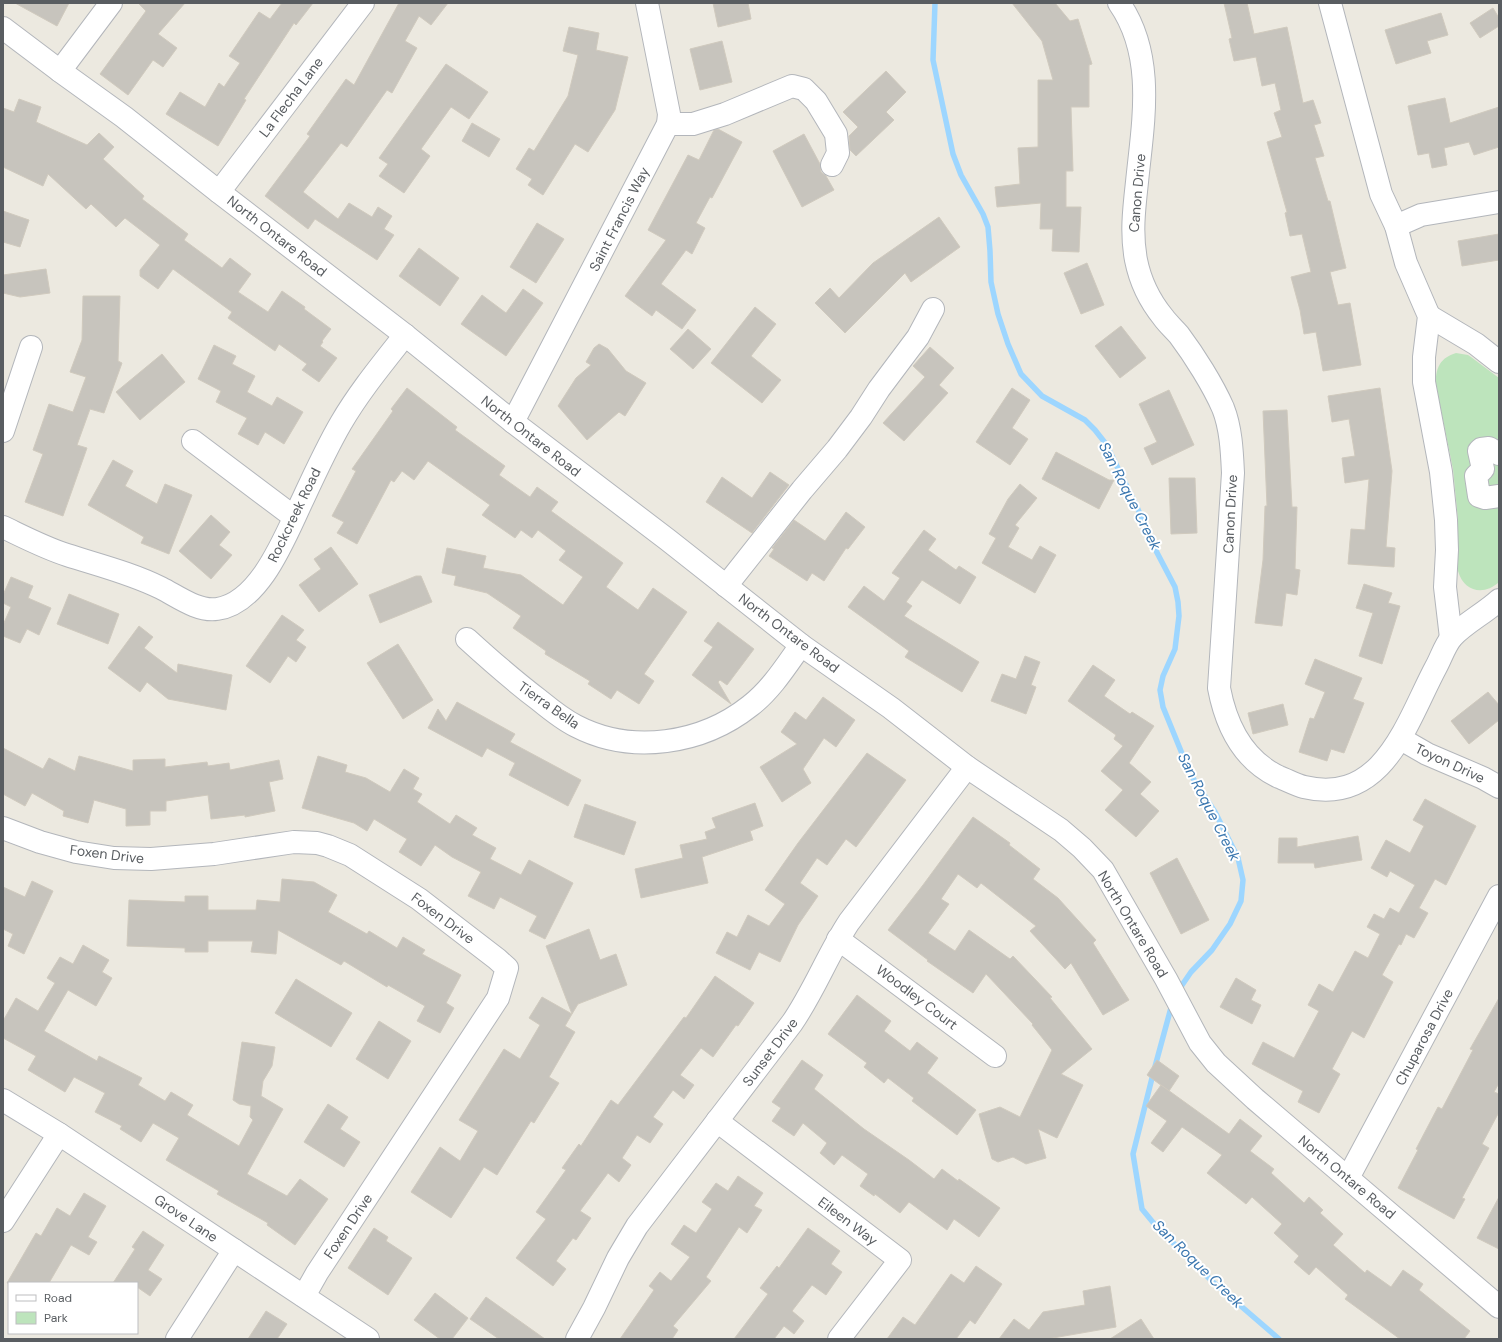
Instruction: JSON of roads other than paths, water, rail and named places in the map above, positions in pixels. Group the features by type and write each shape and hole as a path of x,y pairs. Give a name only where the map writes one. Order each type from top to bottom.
{"street":[{"path":"60,72 111,3"},
{"name":"La Flecha Lane","path":"219,192 363,3"},
{"path":"647,3 669,114 668,124 693,124 725,114 792,86 804,89 816,101 836,134 838,153 832,166"},
{"name":"Canon Drive","path":"1119,3 1133,29 1141,55 1145,82 1142,133 1132,222 1136,263 1152,300 1163,317 1179,334 1223,408 1231,441 1234,473 1219,688 1223,708 1233,732 1256,762 1273,774 1305,787 1322,790 1341,788 1358,782 1372,774 1383,763 1401,739 1423,691 1451,638 1499,600"},
{"path":"1330,3 1381,194 1396,226 1406,263 1429,316 1424,357 1424,382 1441,472 1446,520 1447,550 1445,587 1451,638"},
{"name":"North Ontare Road","path":"3,28 60,72 124,117 219,192 406,335 513,422 801,645 891,708 967,767 1061,830 1082,848 1103,870 1166,979 1200,1043 1216,1063 1255,1099 1499,1307"},
{"name":"Saint Francis Way","path":"513,422 668,124"},
{"path":"1396,226 1421,215 1499,202"},
{"path":"726,586 780,517 837,449 861,417 879,389 918,337 933,309"},
{"path":"1429,316 1476,344 1499,362"},
{"name":"Rockcreek Road","path":"3,527 29,540 66,555 110,568 148,582 204,609 215,610 235,604 252,588 267,570 278,551 342,422 375,372 406,335"},
{"path":"3,431 31,347"},
{"path":"193,441 294,517"},
{"path":"1499,454 1490,448 1481,449 1479,452 1483,469 1476,476 1478,495 1480,498 1499,496"},
{"name":"Tierra Bella","path":"467,639 510,678 575,726 614,740 641,742 660,742 686,738 713,729 729,721 751,705 770,686 801,645"},
{"name":"Toyon Drive","path":"1401,739 1427,754 1484,778 1499,787"},
{"name":"Sunset Drive","path":"577,1339 618,1258 637,1226 806,1003 838,939 849,922 967,767"},
{"name":"Foxen Drive","path":"3,828 40,842 69,850 114,858 151,860 214,854 294,842 317,843 328,846 350,855 419,899 497,959 506,968 498,998 317,1273 304,1296"},
{"name":"Chuparosa Drive","path":"1348,1178 1499,896"},
{"name":"Woodley Court","path":"838,939 995,1056"},
{"name":"Grove Lane","path":"3,1100 59,1134 368,1339"},
{"name":"Eileen Way","path":"717,1121 900,1260 839,1339"},
{"path":"3,1221 59,1134"},
{"path":"177,1339 234,1250"}],"waterway":[{"name":"San Roque Creek","path":"935,3 933,60 953,154 961,175 983,214 988,227 991,282 998,314 1008,344 1021,374 1042,396 1085,420 1106,444 1137,507 1153,545 1175,587 1179,616 1175,649 1163,676 1160,690 1163,707 1187,769 1215,812 1238,858 1243,880 1241,901 1230,924 1212,950 1191,972 1178,991"},
{"name":"San Roque Creek","path":"1172,1004 1133,1154 1142,1209 1156,1226 1213,1282 1279,1339"}]}
